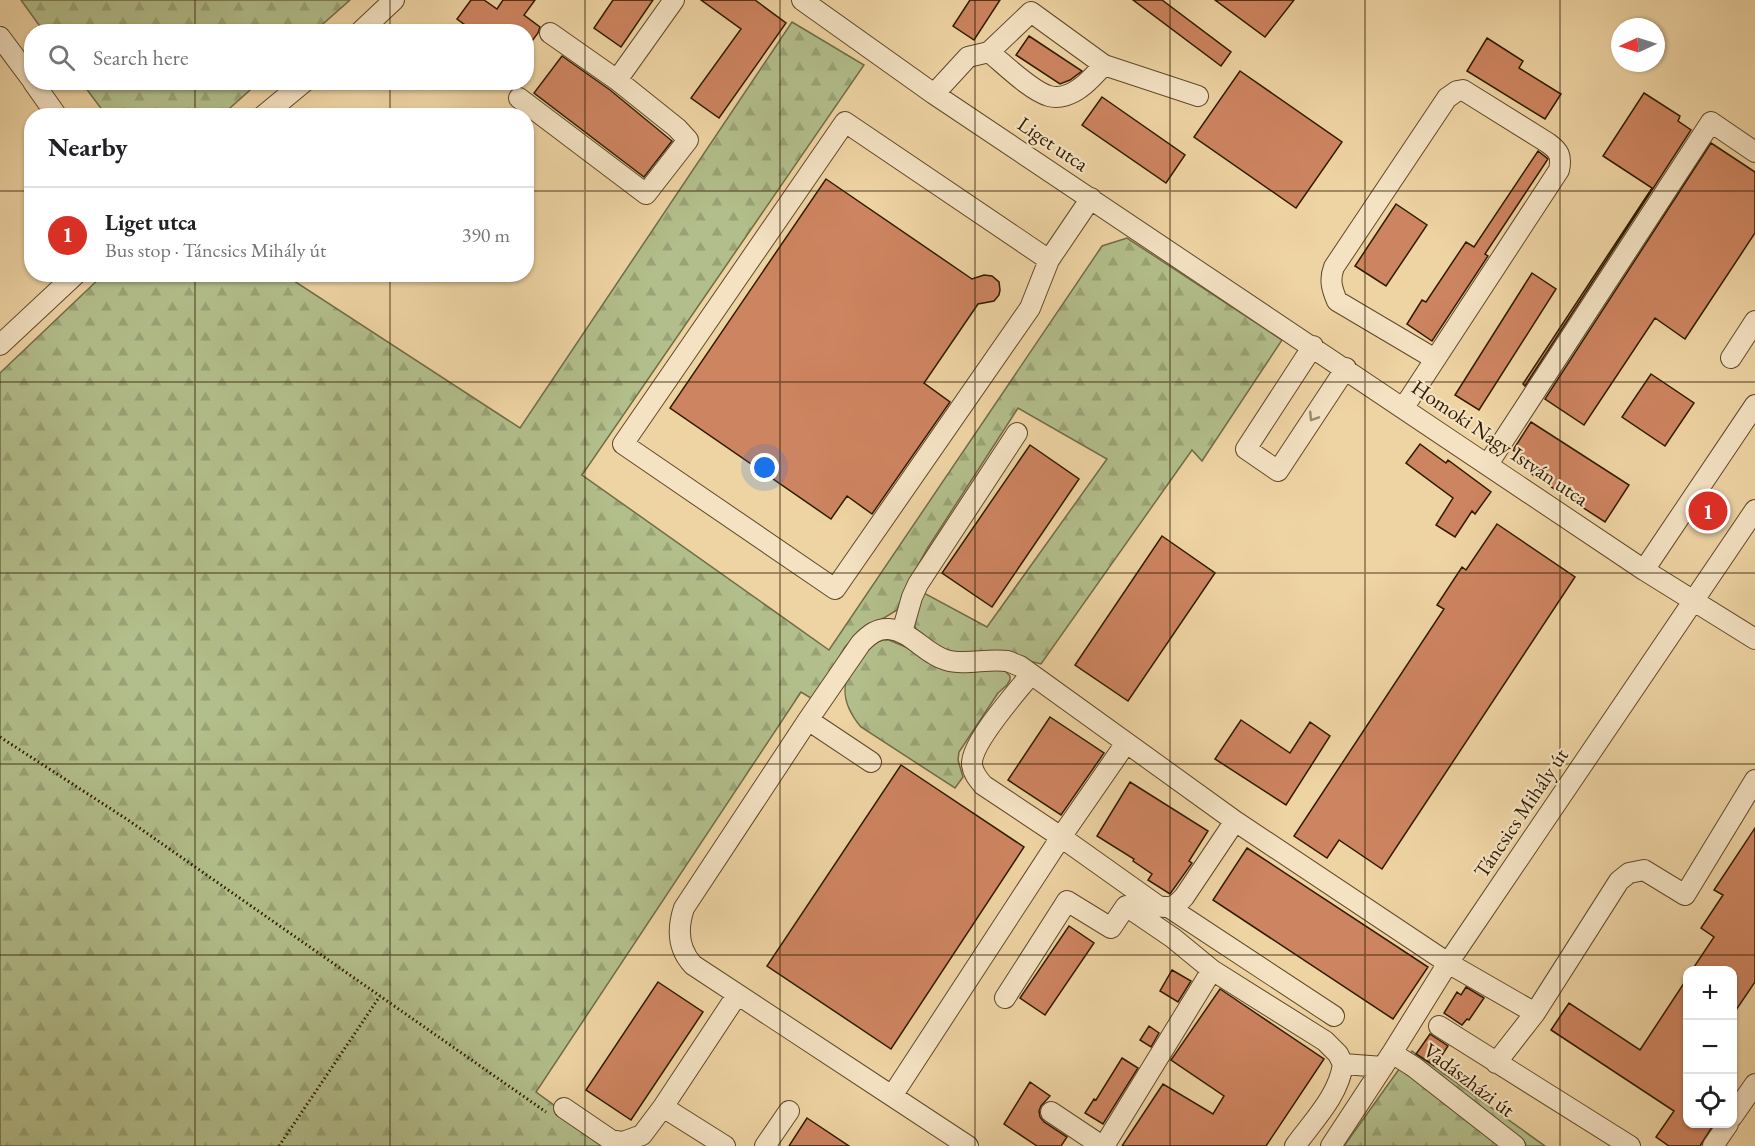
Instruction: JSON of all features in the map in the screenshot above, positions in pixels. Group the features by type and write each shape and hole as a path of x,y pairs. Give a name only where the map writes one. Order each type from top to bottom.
{"street":[{"path":"368,24 394,0"},
{"path":"617,80 674,0"},
{"name":"Liget utca","path":"804,0 934,94 1280,325"},
{"path":"934,94 968,57 989,52 1031,12 1104,65 1198,96"},
{"path":"534,109 646,194 688,140 677,128 617,80 550,33"},
{"path":"0,37 24,70"},
{"path":"989,52 1034,88 1048,96 1068,95 1080,88 1104,65"},
{"path":"38,90 51,108"},
{"path":"273,108 294,90"},
{"path":"1404,407 1558,170 1561,162 1560,154 1548,143 1463,90 1448,98 1334,267 1331,279 1331,286 1337,301 1435,359"},
{"path":"519,98 532,108"},
{"path":"1049,260 845,122 623,444 835,589 1030,308 1049,260 1091,198"},
{"path":"1488,464 1711,122 1755,152"},
{"path":"0,345 67,282"},
{"path":"1731,358 1755,321"},
{"name":"Homoki Nagy István utca","path":"1280,325 1644,570 1755,639"},
{"path":"1313,346 1246,449 1278,471 1346,368"},
{"path":"1644,570 1755,405"},
{"path":"902,632 909,604 918,584 1017,433"},
{"name":"Táncsics Mihály út","path":"1331,1146 1448,963 1755,510"},
{"path":"968,1146 693,965 681,947 680,921 684,908 861,643 868,636 884,628 902,632 934,655 947,660 1006,661 1020,666 1235,821 1448,963 1535,1013"},
{"path":"1031,674 981,738 974,752 972,763 975,775 983,785 1158,906 1170,908 1334,1016"},
{"path":"808,720 871,762"},
{"path":"892,1096 1060,837 1126,743"},
{"path":"1496,1063 1535,1013 1619,881 1629,873 1644,870 1685,895 1755,780"},
{"path":"1170,908 1185,897 1235,821"},
{"path":"1005,998 1067,901 1111,928 1126,906 1173,938 1212,970 1325,1041 1338,1054 1343,1064 1336,1090 1295,1146"},
{"path":"1051,1112 1103,1146 1212,970"},
{"path":"555,1110 611,1140 623,1142 642,1135 737,995"},
{"path":"1439,1026 1630,1146"},
{"path":"1343,1064 1388,1060"},
{"name":"Vadászházi út","path":"1388,1060 1413,1067 1515,1146"},
{"path":"1737,1110 1755,1084"},
{"path":"663,1107 725,1146"},
{"path":"765,1146 789,1111"},
{"path":"1713,1146 1725,1128"}],"path":[{"path":"0,737 128,820 381,996 555,1110"},
{"path":"279,1146 381,996"}],"green space":[{"path":"21,0 350,0 323,24 38,24"},
{"path":"792,22 864,65 582,475 829,650 1102,246 1127,238 1282,340 1202,461 1192,450 1041,664 1009,656 948,653 934,647 917,631 914,624 915,614 924,593 987,627 1107,459 1018,408 927,549 897,610 856,635 845,647 814,700 801,692 536,1092 611,1146 0,1146 0,373 96,282 296,282 520,428"},
{"path":"87,90 250,90 230,108 101,108"},
{"path":"883,640 1005,671 1010,676 1007,685 998,693 959,752 958,760 963,777 955,788 861,727 849,708 845,689 850,671 868,649"},
{"path":"1412,1051 1545,1146 1344,1146"}],"building":[{"path":"471,0 484,0 497,9 503,0 535,0 524,15 540,27 534,38 534,24 464,24 457,19"},
{"path":"613,0 653,0 621,47 594,28"},
{"path":"701,0 755,0 786,23 719,118 691,98 741,29"},
{"path":"970,0 1000,0 974,40 953,26"},
{"path":"1133,0 1162,0 1231,52 1221,66"},
{"path":"1215,0 1294,0 1265,37"},
{"path":"1029,36 1082,71 1060,84 1016,55"},
{"path":"1487,38 1523,61 1519,68 1561,94 1545,119 1467,71"},
{"path":"562,56 610,90 672,141 644,177 534,93"},
{"path":"1240,71 1342,142 1296,208 1194,137"},
{"path":"1644,93 1680,116 1678,121 1691,130 1525,386 1523,384 1652,188 1603,156"},
{"path":"1102,97 1185,155 1166,183 1082,125"},
{"path":"1711,143 1755,172 1755,233 1685,339 1655,318 1584,425 1545,399"},
{"path":"1538,151 1548,159 1485,254 1488,256 1432,341 1407,324 1422,300 1426,302 1466,242 1474,247"},
{"path":"826,179 972,279 984,275 992,276 999,282 1000,290 994,301 978,304 924,383 950,402 872,514 847,496 831,519 670,408"},
{"path":"1396,204 1427,225 1386,286 1355,266"},
{"path":"1532,273 1556,289 1479,410 1455,395"},
{"path":"1651,374 1694,403 1665,446 1622,417"},
{"path":"1531,422 1629,485 1605,522 1530,473 1536,466 1513,450"},
{"path":"1420,444 1446,463 1448,460 1491,492 1475,514 1472,511 1455,537 1436,525 1453,498 1406,463"},
{"path":"1030,445 1079,479 992,607 942,573"},
{"path":"1497,524 1575,577 1382,869 1339,840 1327,858 1294,836 1444,609 1437,605 1462,567 1466,570"},
{"path":"1162,536 1215,573 1128,701 1075,665"},
{"path":"1050,717 1104,753 1061,815 1008,780"},
{"path":"1241,720 1290,753 1310,722 1330,736 1286,805 1215,759"},
{"path":"901,765 1024,847 891,1049 767,966"},
{"path":"1130,782 1208,831 1189,861 1192,863 1170,894 1148,880 1152,874 1133,861 1134,859 1097,836"},
{"path":"1755,828 1755,982 1737,1009 1737,966 1695,966 1714,937 1701,928 1723,895 1714,890"},
{"path":"1247,848 1428,967 1393,1019 1213,900"},
{"path":"1069,926 1094,943 1045,1015 1020,998"},
{"path":"1172,970 1191,981 1178,1002 1160,991"},
{"path":"658,982 703,1012 631,1120 586,1090"},
{"path":"1683,985 1683,1128 1711,1128 1700,1146 1669,1146 1656,1137 1674,1111 1551,1030 1569,1003 1640,1050"},
{"path":"1466,987 1484,998 1469,1020 1467,1019 1462,1025 1444,1013 1457,992 1461,995"},
{"path":"1220,989 1324,1059 1266,1146 1122,1146 1163,1084 1213,1114 1224,1096 1171,1060"},
{"path":"1149,1026 1159,1033 1151,1047 1140,1040"},
{"path":"1430,1034 1448,1046 1435,1066 1416,1054"},
{"path":"1122,1058 1138,1068 1103,1124 1085,1113 1094,1099 1096,1100"},
{"path":"1030,1082 1050,1096 1041,1106 1040,1117 1067,1137 1061,1146 1037,1146 1004,1124"},
{"path":"807,1118 849,1146 789,1146"}],"place":[{"name":"Liget utca","path":"1708,511"}]}
